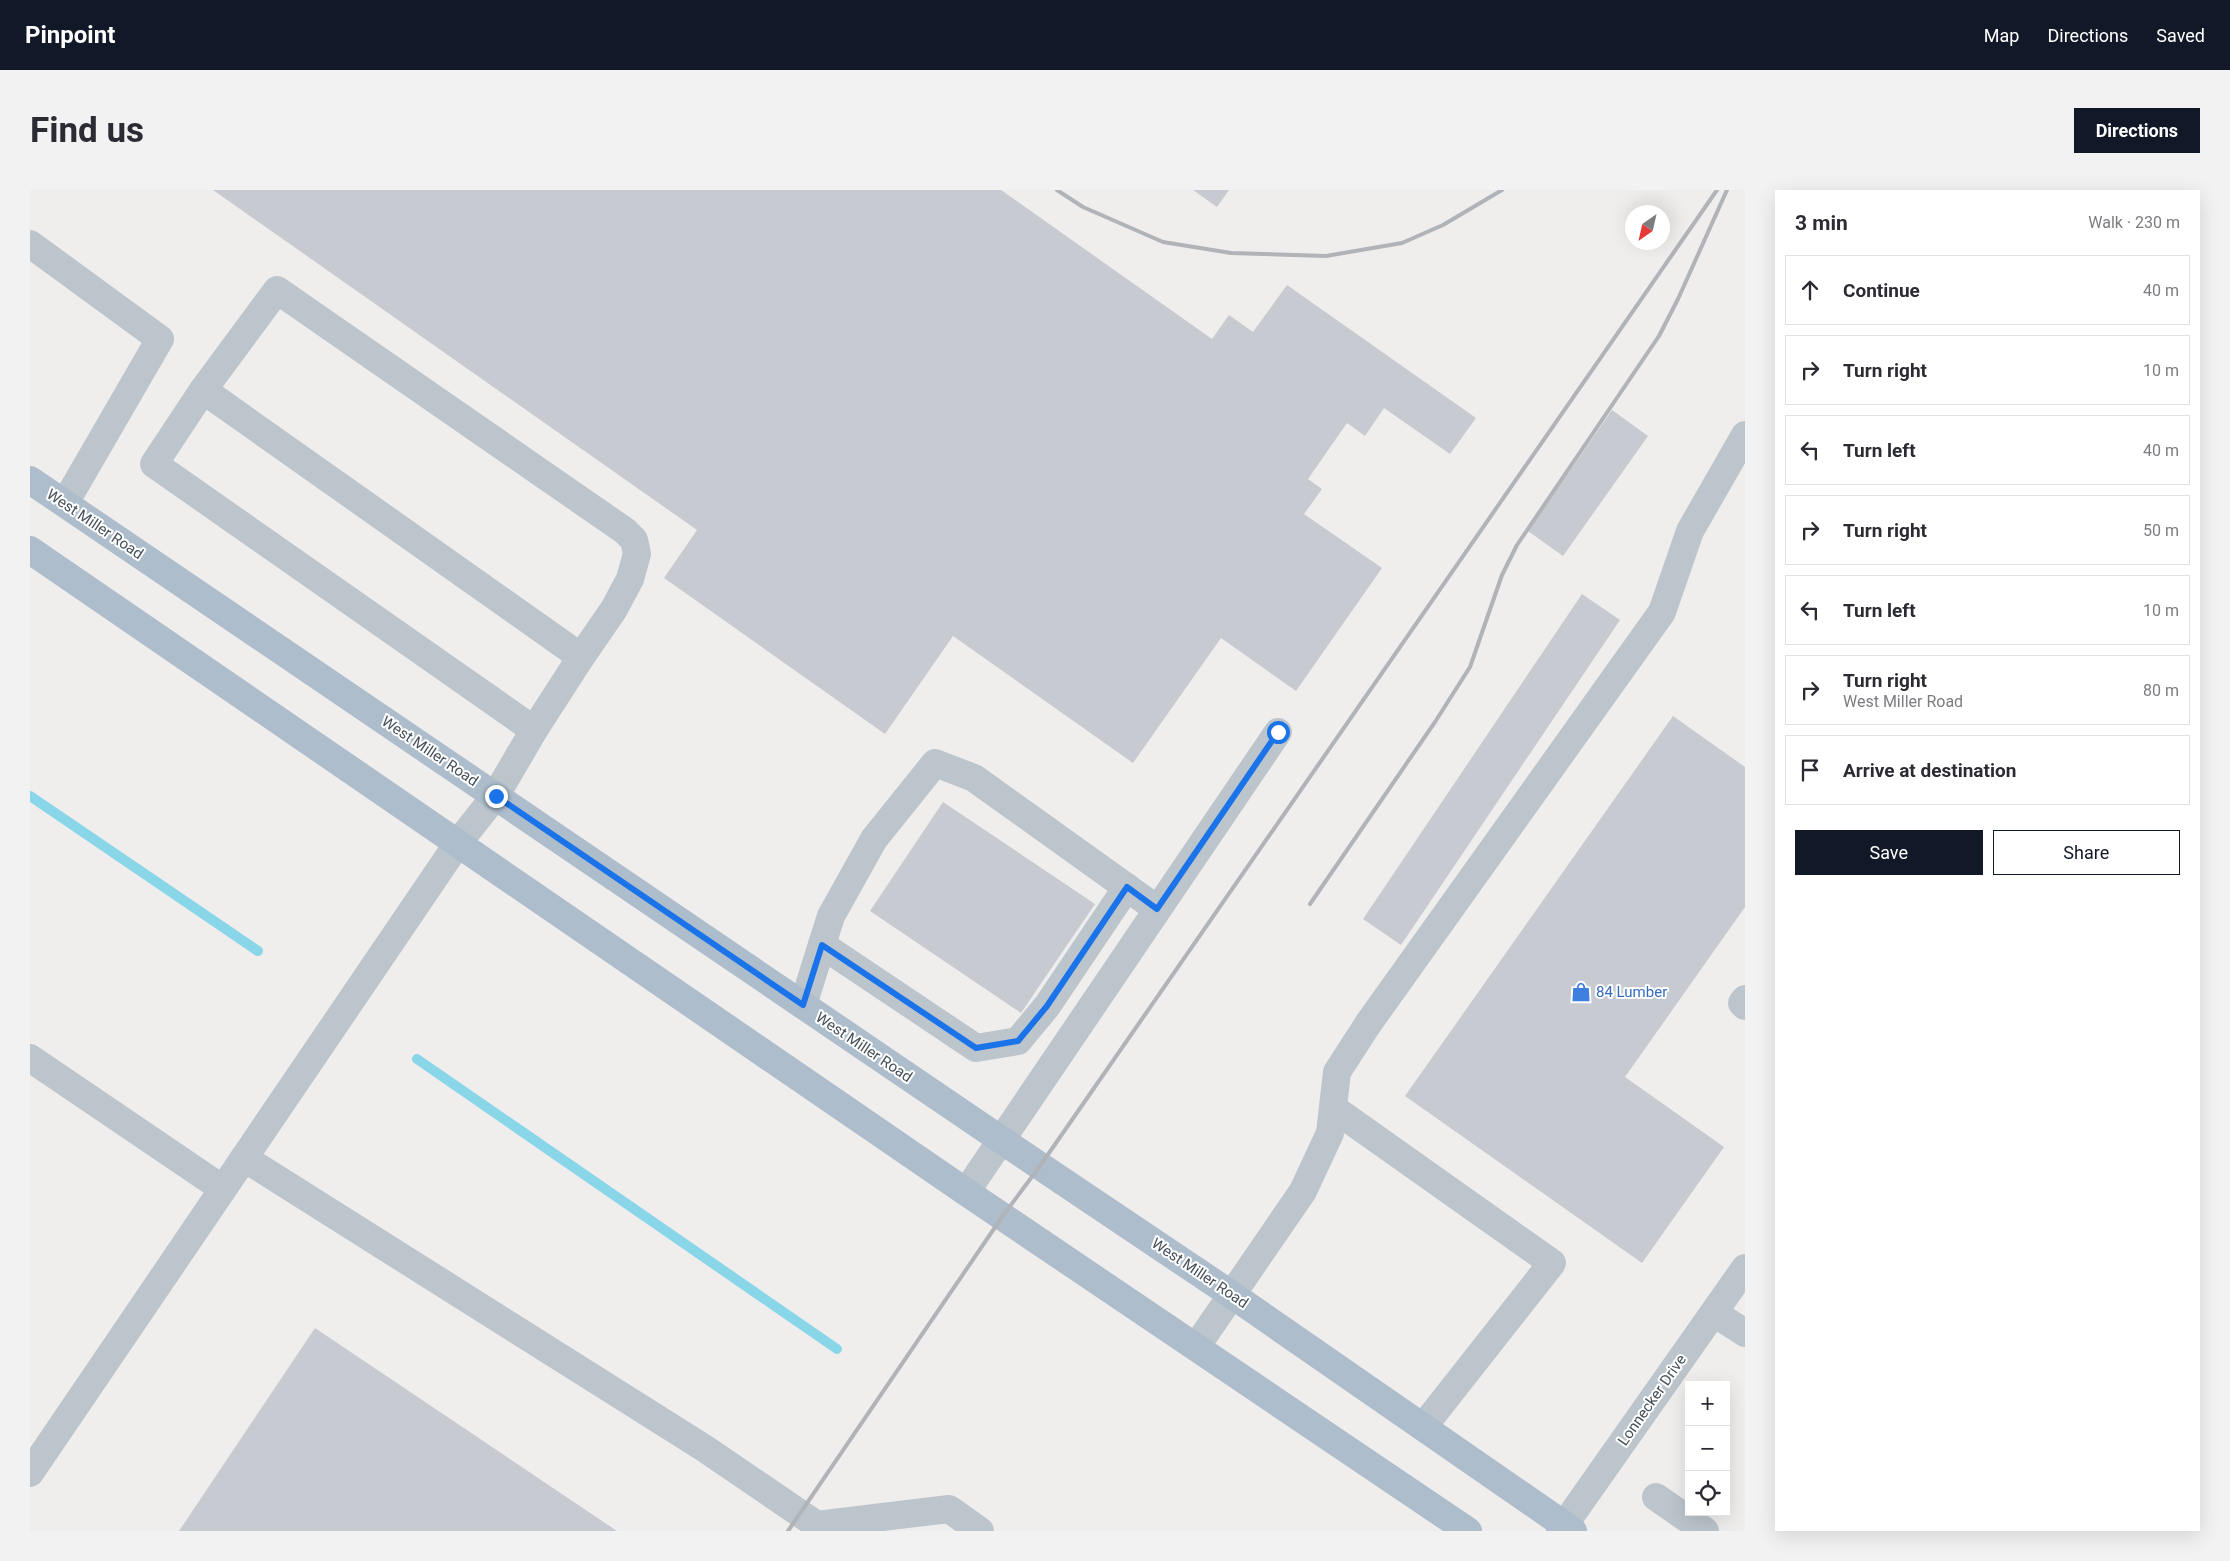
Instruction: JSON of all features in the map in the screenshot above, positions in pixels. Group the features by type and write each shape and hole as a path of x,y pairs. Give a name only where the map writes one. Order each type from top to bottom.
{"main road":[{"name":"West Miller Road","path":"30,480 1000,1139 1232,1294 1566,1529"},
{"path":"30,550 966,1192 1468,1531"}],"street":[{"path":"30,244 160,339 65,503"},
{"path":"30,1473 458,843 496,796 534,730 580,657 614,609 630,579 637,554 634,540 625,531 278,290 203,390 154,464 534,730"},
{"path":"203,390 580,657"},
{"path":"1196,1347 1303,1191 1330,1133 1337,1072 1368,1024 1662,612 1690,531 1745,435"},
{"path":"966,1192 1000,1139 1278,732"},
{"path":"803,1005 832,916 874,839 935,763 974,778 1157,909"},
{"path":"822,945 976,1048 1018,1041 1047,1006 1127,887"},
{"path":"1745,999 1742,1004 1745,1006"},
{"path":"30,1058 223,1189"},
{"path":"1333,1108 1552,1263 1423,1427"},
{"path":"244,1158 704,1448 817,1525 858,1525 949,1508 980,1531"},
{"name":"Lonnecker Drive","path":"1566,1529 1745,1268"},
{"path":"1714,1313 1745,1333"},
{"path":"1656,1497 1705,1531"}],"building":[{"path":"213,190 1001,190 1212,339 1229,315 1253,332 1287,285 1476,418 1450,454 1384,408 1365,436 1347,423 1308,479 1322,489 1304,514 1382,568 1296,691 1221,638 1133,763 953,636 885,734 664,578 697,530"},
{"path":"1193,190 1229,190 1217,207"},
{"path":"1612,410 1648,436 1563,556 1528,531"},
{"path":"1582,594 1620,620 1401,945 1363,919"},
{"name":"84 Lumber","path":"1673,716 1745,767 1745,907 1625,1077 1724,1147 1642,1263 1405,1096"},
{"path":"943,802 1095,904 1021,1013 870,911"},
{"path":"315,1328 617,1531 179,1531"}],"waterway":[{"path":"30,796 258,951"},
{"path":"417,1059 837,1349"}],"railway":[{"path":"1057,190 1083,207 1163,242 1231,253 1326,256 1402,243 1443,225 1502,190"},
{"path":"788,1531 1002,1217 1040,1166 1717,190"},
{"path":"1310,904 1435,722 1470,667 1502,575 1517,545 1659,336 1678,299 1727,190"}],"place":[{"name":"84 Lumber","path":"1581,992"}],"route":[{"path":"496,796 803,1005 822,945 976,1048 1018,1041 1047,1006 1127,887 1157,909 1278,732"}]}
